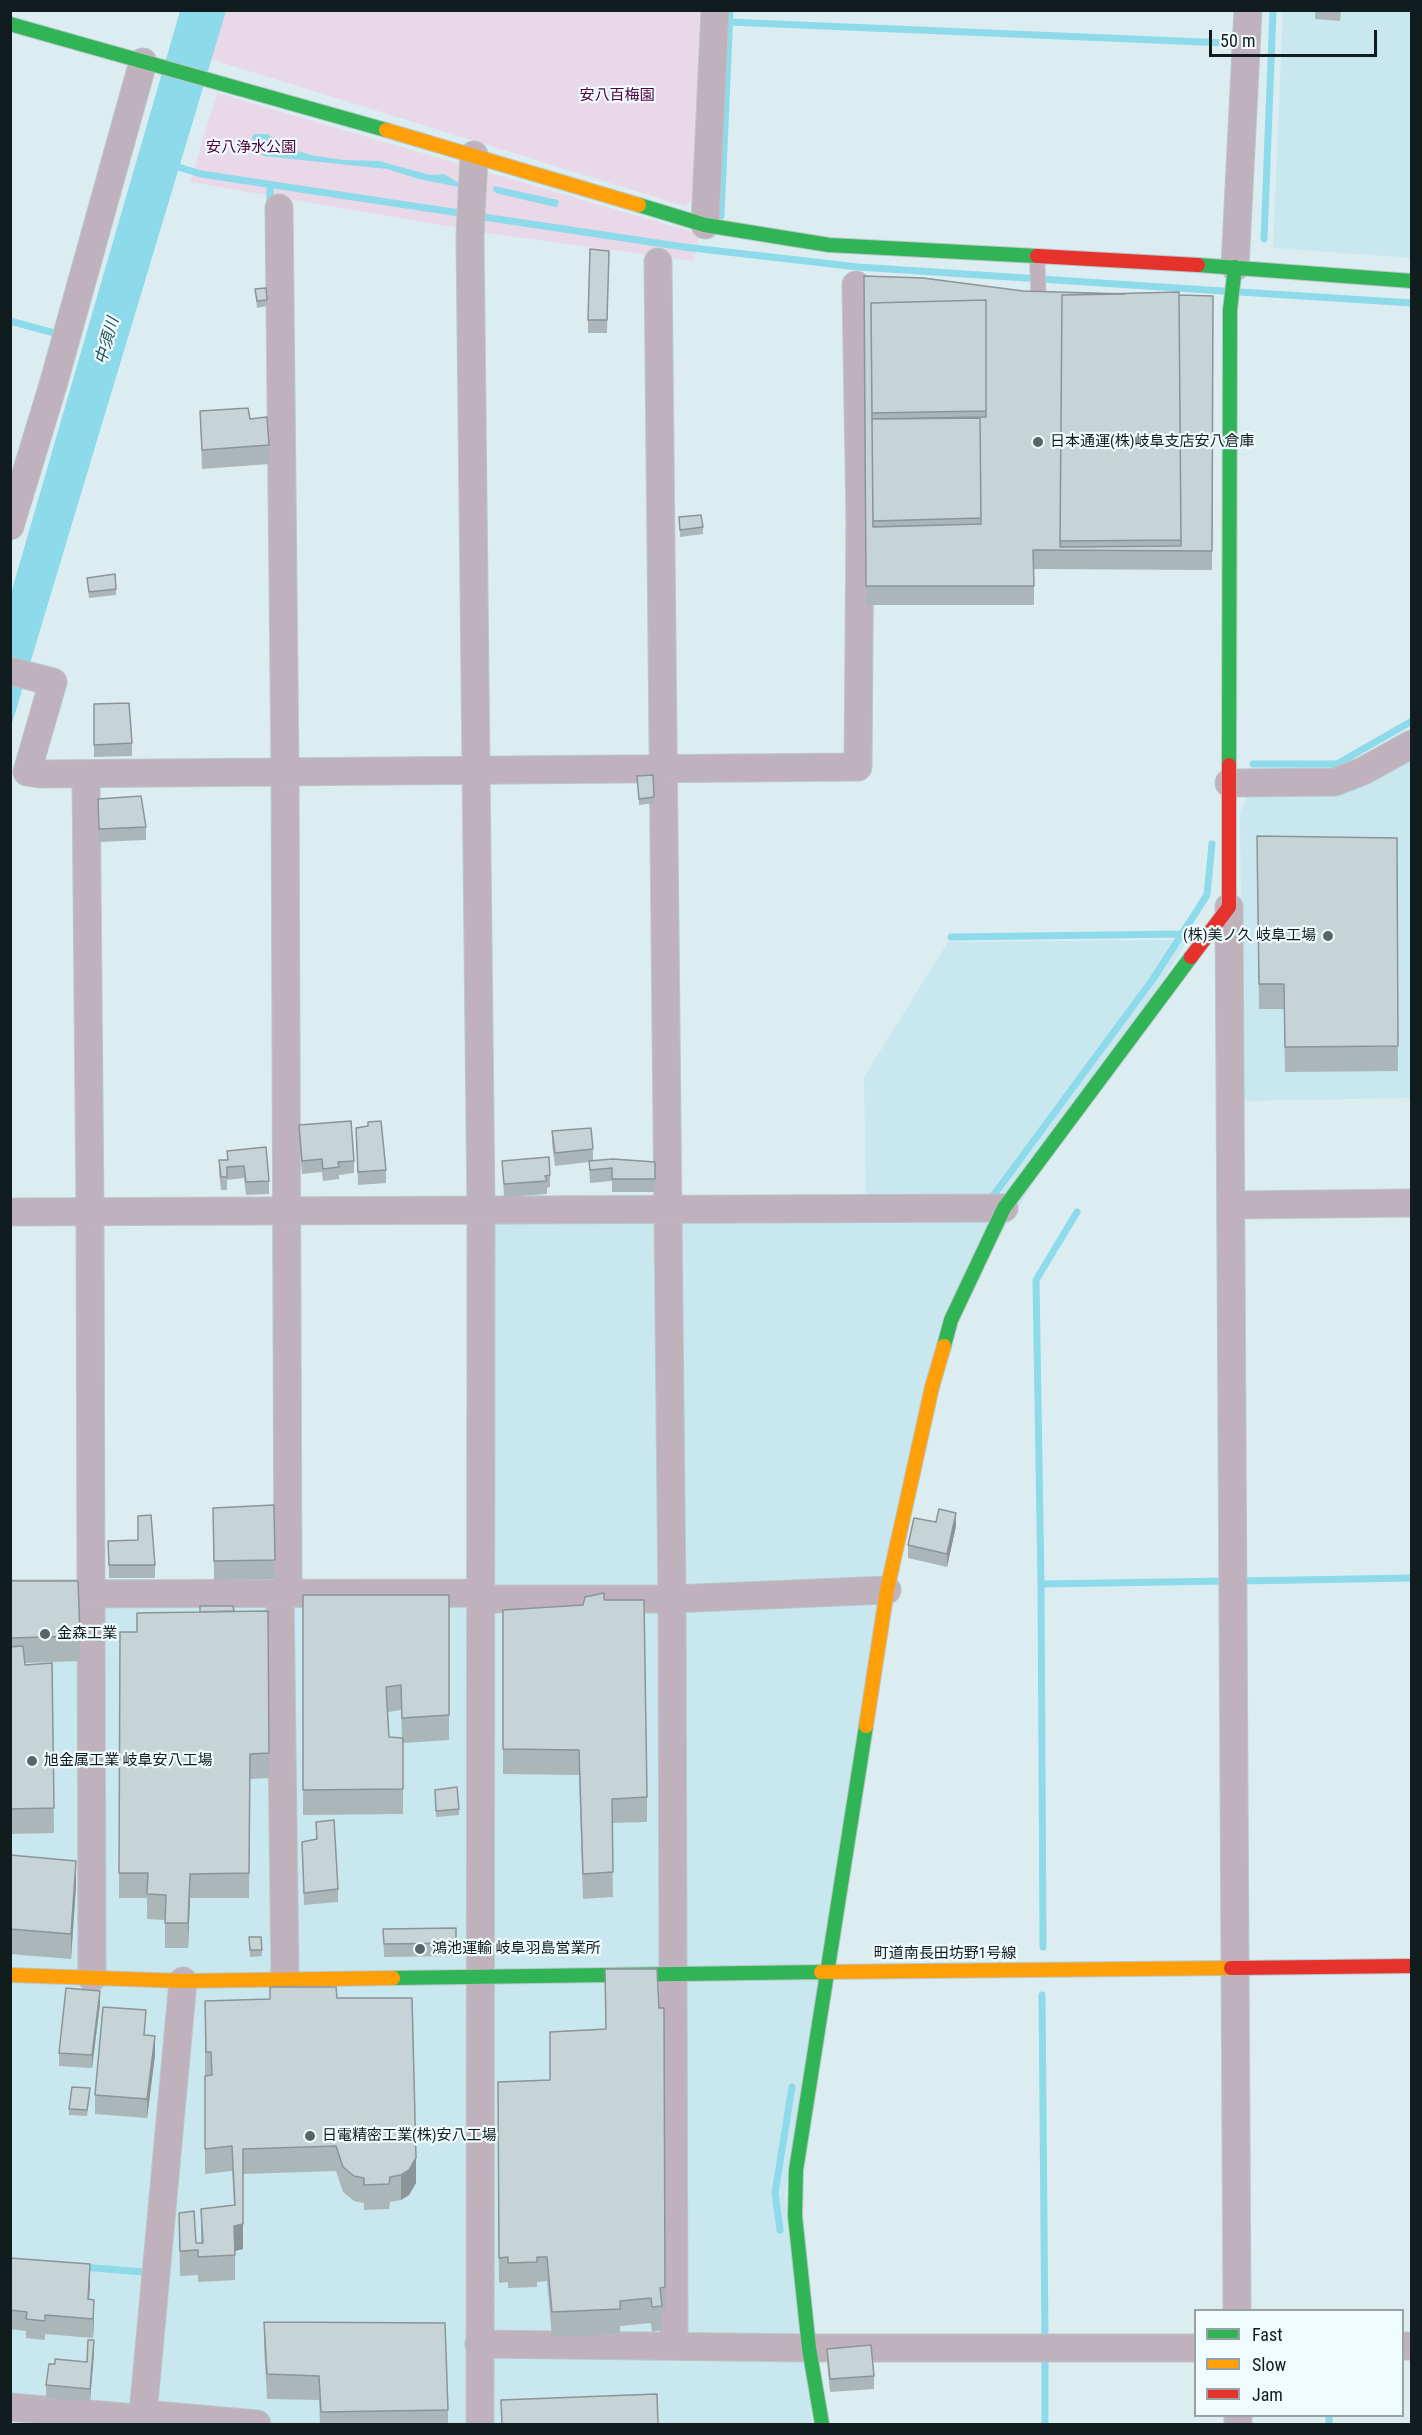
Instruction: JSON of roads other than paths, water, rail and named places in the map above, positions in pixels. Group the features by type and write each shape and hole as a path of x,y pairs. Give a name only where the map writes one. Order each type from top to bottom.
{"street":[{"path":"705,225 715,10"},
{"path":"1237,2309 1228,783 1230,304 1234,273 1248,10"},
{"path":"10,24 474,155 705,225 829,245 1037,256 1234,273 1412,281"},
{"path":"10,526 146,63"},
{"path":"474,155 471,230 481,1210 478,1976 480,2424"},
{"path":"279,208 285,771 285,1978"},
{"path":"658,262 672,1599 674,2346"},
{"path":"10,671 53,682 27,772 86,774 858,767 860,520 856,285"},
{"path":"1228,783 1335,782 1363,771 1412,744"},
{"path":"86,774 92,1594 92,1978"},
{"path":"822,2424 810,2348 795,2216 796,2170 887,1590 932,1387 951,1320 1004,1208 1229,907"},
{"path":"1231,1205 1412,1203"},
{"path":"10,1212 668,1207 1004,1208"},
{"path":"10,1594 284,1593 672,1599 887,1590"},
{"name":"町道南長田坊野1号線","path":"10,1975 183,1981 672,1973 1412,1966"},
{"path":"137,2419 183,1981"},
{"path":"479,2344 810,2348 1194,2348"},
{"path":"10,2407 137,2419 257,2424"}],"lane":[{"path":"1037,256 1039,327"}],"water":[{"name":"中須川","path":"180,11 226,11 11,727 11,593"},
{"path":"255,134 267,134 293,149 310,155 343,160 379,161 430,175 444,174 459,183 459,187 419,179 387,169 263,156 253,145 252,137"},
{"path":"494,186 559,202 555,207 496,193 493,190"}],"waterway":[{"path":"721,216 730,10"},
{"path":"1264,239 1273,10"},
{"path":"729,22 1226,43"},
{"path":"172,165 201,174 466,214"},
{"path":"270,185 270,206"},
{"path":"477,216 684,247 858,267 1223,291"},
{"path":"1240,292 1412,303"},
{"path":"10,321 58,334"},
{"path":"1253,764 1337,764 1412,721"},
{"path":"993,1196 1153,979 1207,895 1212,844"},
{"path":"951,937 1182,934"},
{"path":"1077,1212 1036,1280 1041,1584 1228,1581"},
{"path":"1239,1581 1412,1578"},
{"path":"1041,1584 1043,1947"},
{"path":"1042,1995 1045,2343"},
{"path":"780,2230 775,2193 792,2087"},
{"path":"83,2267 143,2272"},
{"path":"1045,2354 1045,2424"},
{"path":"1329,2417 1329,2424"}],"place":[{"name":"日本通運(株)岐阜支店安八倉庫","path":"1038,442"},
{"name":"(株)美ノ久 岐阜工場","path":"1328,936"},
{"name":"金森工業","path":"45,1634"},
{"name":"旭金属工業 岐阜安八工場","path":"32,1761"},
{"name":"鴻池運輸 岐阜羽島営業所","path":"420,1949"},
{"name":"日電精密工業(株)安八工場","path":"310,2136"}],"park label":[{"name":"安八百梅園","path":"617,96"},
{"name":"安八浄水公園","path":"251,148"}]}
